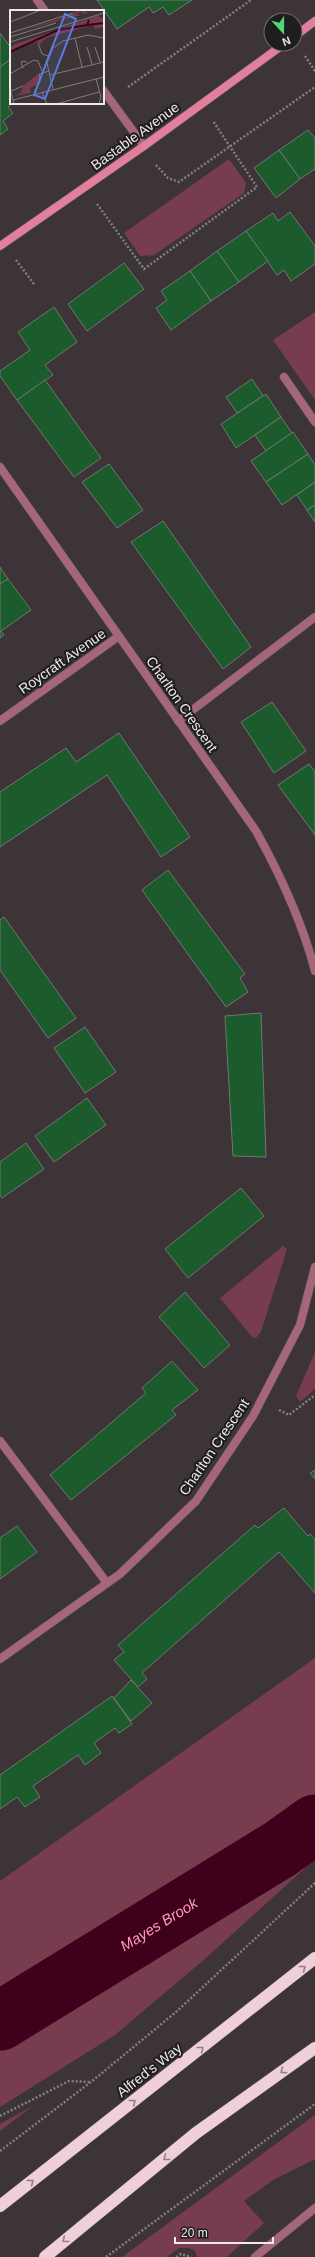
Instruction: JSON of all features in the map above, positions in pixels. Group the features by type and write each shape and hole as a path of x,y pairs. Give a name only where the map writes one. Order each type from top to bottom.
{"highway":[{"name":"Alfred's Way","path":"0,2206 315,1958"},
{"path":"45,2257 196,2133 315,2048"}],"street":[{"path":"36,0 44,10"},
{"path":"303,30 315,21"},
{"name":"Bastable Avenue","path":"0,246 85,188 273,52"},
{"path":"104,91 144,146"},
{"path":"284,377 315,422"},
{"name":"Charlton Crescent","path":"0,467 256,831 277,869 295,908 315,971"},
{"path":"178,721 315,617"},
{"name":"Roycraft Avenue","path":"0,721 119,636"},
{"name":"Charlton Crescent","path":"0,1659 120,1574 196,1501 252,1416 300,1325 315,1266"},
{"path":"0,1440 108,1583"},
{"path":"255,2257 315,2208"}],"path":[{"path":"124,90 251,0"},
{"path":"310,52 304,56 315,71"},
{"path":"144,146 168,178 179,182 315,87"},
{"path":"85,188 144,269 257,187 201,104"},
{"path":"14,256 34,284"},
{"path":"260,1401 289,1415 315,1395"},
{"name":"Alfred's Way","path":"0,2151 91,2082 176,2012 315,1882"},
{"path":"0,2116 69,2081 91,2082"},
{"path":"106,2257 315,2104"},
{"path":"176,2257 181,2254 191,2257"}],"shaded area":[{"path":"229,159 246,183 244,193 154,255 140,256 124,233"},
{"path":"315,312 315,400 273,340"},
{"path":"283,1246 287,1249 261,1332 257,1337 253,1338 220,1298"},
{"path":"315,1352 315,1389 300,1402 296,1396"},
{"path":"315,1658 315,1859 206,1958 115,2035 0,2107 0,1881"},
{"path":"34,2105 0,2131 0,2124"},
{"path":"315,2115 315,2159 273,2180 244,2201 264,2223 227,2257 197,2257 195,2251 189,2248 179,2248 167,2257 122,2257"}],"building":[{"path":"97,0 192,0 169,15 163,7 153,13 149,7 117,29"},
{"path":"0,33 10,47 10,60 0,67"},
{"path":"10,60 10,104 12,104 8,107 13,113 3,121 8,129 0,135 0,67"},
{"path":"308,130 315,138 315,169 300,179 279,150"},
{"path":"279,150 300,179 276,198 254,168"},
{"path":"290,212 315,246 315,264 291,281 284,270 277,275 246,231 273,213 278,221"},
{"path":"246,231 268,261 239,282 217,251"},
{"path":"217,251 239,282 211,301 190,271"},
{"path":"124,263 144,289 87,331 68,304"},
{"path":"190,271 211,301 171,330 156,308 167,300 161,291"},
{"path":"54,307 77,342 45,365 53,375 17,400 0,376 0,371 30,350 18,332"},
{"path":"252,379 263,396 237,413 226,397"},
{"path":"45,380 101,458 74,477 17,400"},
{"path":"266,394 281,417 236,448 221,424"},
{"path":"281,417 292,433 266,451 255,435"},
{"path":"293,432 308,454 266,482 251,461"},
{"path":"308,454 315,465 315,482 282,505 266,482"},
{"path":"109,464 143,510 117,528 82,482"},
{"path":"315,482 315,505 307,510 297,495"},
{"path":"315,505 315,522 307,510"},
{"path":"163,521 251,647 223,669 131,542"},
{"path":"0,567 8,579 0,584"},
{"path":"8,579 31,610 1,631 4,635 0,638 0,584"},
{"path":"272,702 306,751 274,773 241,722"},
{"path":"119,733 190,837 161,857 107,775 0,847 0,792 66,748 76,762"},
{"path":"309,764 315,772 315,835 278,785"},
{"path":"168,870 245,974 240,978 248,992 226,1007 142,890"},
{"path":"4,917 76,1018 48,1038 0,970 0,920"},
{"path":"261,1013 266,1157 233,1156 225,1016"},
{"path":"85,1027 116,1072 85,1093 54,1048"},
{"path":"87,1098 106,1125 54,1162 35,1136"},
{"path":"26,1143 44,1169 2,1198 0,1195 0,1162"},
{"path":"241,1188 264,1216 188,1278 165,1249"},
{"path":"185,1292 230,1345 204,1368 159,1317"},
{"path":"172,1361 198,1390 172,1410 176,1415 71,1500 50,1475 146,1393 142,1388"},
{"path":"315,1470 315,1479 310,1473"},
{"path":"284,1508 308,1536 310,1534 315,1540 315,1593 279,1552 142,1673 147,1679 138,1687 114,1660 124,1652 118,1645 255,1525 258,1528"},
{"path":"17,1526 37,1552 0,1579 0,1538"},
{"path":"131,1680 152,1703 131,1721 114,1698"},
{"path":"112,1696 132,1724 119,1733 115,1728 94,1743 101,1753 85,1765 78,1755 33,1786 40,1797 25,1807 17,1797 0,1809 0,1775"}],"waterway":[{"name":"Mayes Brook","path":"0,2021 280,1849 315,1824"}]}
